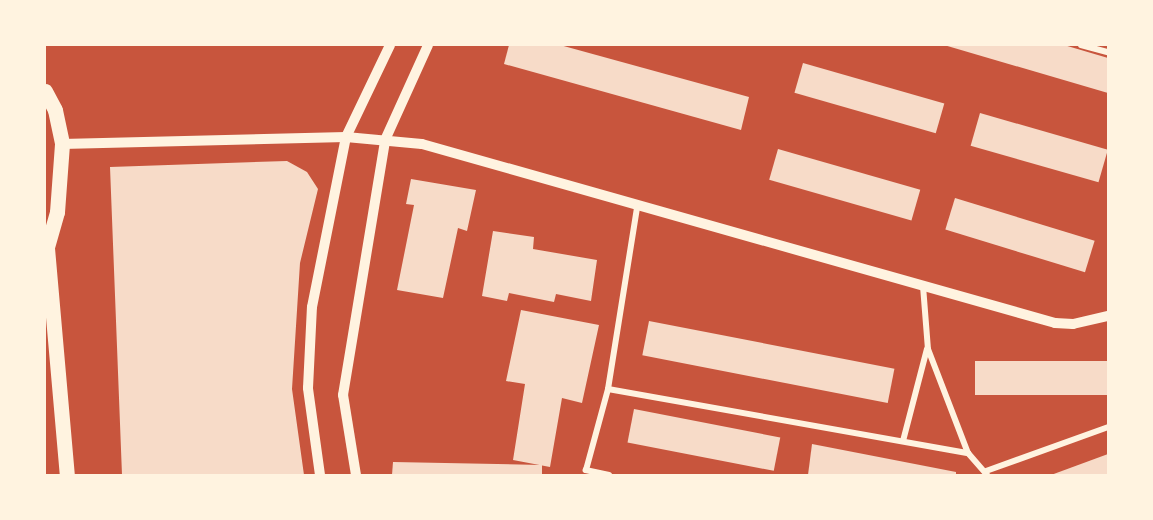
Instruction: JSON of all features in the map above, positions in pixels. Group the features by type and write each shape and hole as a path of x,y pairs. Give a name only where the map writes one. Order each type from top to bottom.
{"highway":[{"path":"45,91 55,110 62,144 57,212 46,251 68,475"}],"street":[{"path":"320,475 308,388 312,307 346,137 390,45"},
{"path":"356,475 343,395 385,140 428,45"},
{"path":"1081,45 1108,52"},
{"path":"62,144 346,137 422,144 637,207 1055,323 1073,324 1108,316"},
{"path":"609,475 586,470 608,389 637,207"},
{"path":"923,286 928,349 968,453 986,473 1108,428"},
{"path":"903,441 928,349"},
{"path":"608,389 968,453"}],"building":[{"path":"509,45 560,45 749,97 741,130 504,64"},
{"path":"944,45 1064,45 1108,58 1108,93"},
{"path":"803,63 944,104 936,133 794,93"},
{"path":"980,113 1108,150 1098,182 971,146"},
{"path":"778,149 920,190 911,221 769,180"},
{"path":"287,161 307,172 318,189 300,263 292,389 304,475 122,475 110,167"},
{"path":"411,179 476,190 467,231 458,228 443,298 397,290 414,205 406,204"},
{"path":"955,198 1095,241 1085,272 945,230"},
{"path":"493,231 534,237 533,249 597,260 591,301 556,294 554,302 509,293 507,301 482,296"},
{"path":"521,310 599,325 582,403 562,398 550,467 513,460 525,384 506,381"},
{"path":"649,321 894,369 888,403 642,355"},
{"path":"975,361 1108,361 1108,395 975,395"},
{"path":"634,409 780,437 774,471 628,442"},
{"path":"812,444 956,472 956,475 808,475"},
{"path":"1108,454 1108,475 1051,475"},
{"path":"393,462 542,465 542,475 392,475"}]}
